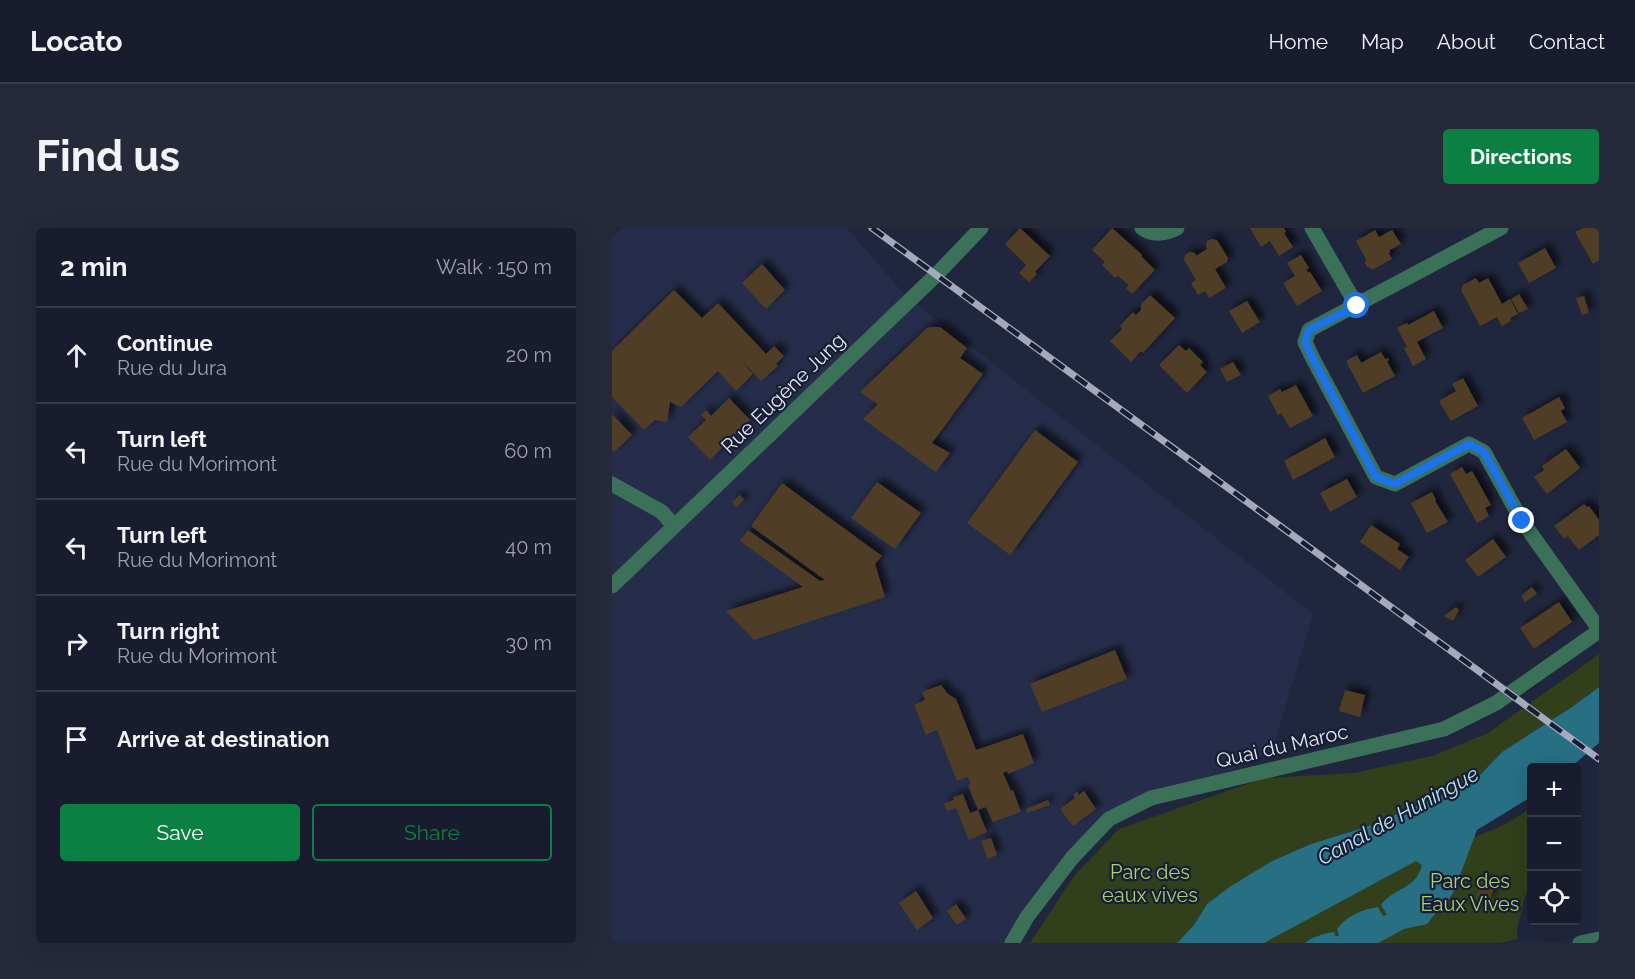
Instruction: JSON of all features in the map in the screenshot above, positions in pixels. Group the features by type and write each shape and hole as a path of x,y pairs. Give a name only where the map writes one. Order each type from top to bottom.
{"street":[{"name":"Rue Eugène Jung","path":"612,586 928,283 981,228"},
{"path":"1142,228 1155,234 1177,228"},
{"path":"1312,228 1357,306"},
{"path":"1501,228 1309,330 1305,342 1376,477 1395,484 1469,444 1484,452 1522,521 1599,630"},
{"path":"612,484 662,512 674,526"},
{"name":"Quai du Maroc","path":"1012,943 1027,917 1071,858 1109,819 1150,798 1444,729 1496,703 1599,630"},
{"path":"1580,943 1599,939"}],"shaded area":[{"path":"624,228 847,228 905,295 1313,614 1272,751 1111,825 1044,901 1018,943 612,943 612,236"}],"green space":[{"name":"Parc des eaux vives","path":"1599,654 1599,687 1502,752 1481,774 1449,792 1369,826 1311,844 1272,861 1207,904 1194,925 1177,943 1030,943 1074,876 1119,829 1264,778 1354,773 1432,756 1488,733"},
{"name":"Parc des Eaux Vives","path":"1527,810 1527,891 1517,930 1518,939 1501,943 1264,943 1414,861 1490,831"}],"water":[{"name":"Canal de Huningue","path":"1599,687 1599,743 1576,763 1527,763 1527,799 1477,830 1454,891 1447,902 1440,907 1437,908 1432,902 1430,903 1435,914 1427,924 1404,929 1378,943 1305,943 1315,937 1334,932 1335,936 1339,936 1337,929 1341,924 1360,912 1378,907 1383,916 1387,915 1381,905 1415,879 1422,865 1416,861 1264,943 1177,943 1194,925 1207,904 1272,861 1311,844 1369,826 1449,792 1481,774 1502,752"}],"building":[{"path":"1020,228 1050,256 1029,282 1019,273 1026,265 1005,244"},
{"path":"1112,228 1155,270 1132,294 1126,288 1129,285 1118,276 1115,278 1102,265 1105,262 1092,250"},
{"path":"1250,228 1284,228 1286,232 1284,233 1293,247 1279,256 1270,241 1261,247"},
{"path":"1583,228 1599,228 1599,260 1593,264 1575,232"},
{"path":"1375,230 1379,237 1392,230 1401,244 1390,250 1389,254 1392,259 1372,270 1367,267 1366,259 1356,241"},
{"path":"1217,240 1228,258 1227,262 1215,269 1226,288 1209,298 1205,291 1198,295 1191,283 1196,280 1184,260 1185,255 1190,252 1195,253 1196,256 1207,249 1207,241"},
{"path":"1545,248 1556,268 1529,283 1518,263"},
{"path":"1301,255 1309,268 1306,270 1310,272 1322,291 1297,306 1283,283 1295,276 1287,263"},
{"path":"762,264 785,290 766,309 742,283"},
{"path":"1476,278 1479,283 1488,278 1502,304 1510,299 1518,314 1510,318 1511,321 1502,326 1497,317 1480,326 1461,290 1463,285"},
{"path":"674,290 702,318 718,303 766,354 774,346 784,356 776,364 778,366 761,381 741,360 753,374 736,391 718,371 681,407 670,402 667,422 655,420 644,430 612,397 612,351"},
{"path":"1519,294 1528,309 1519,313 1511,299"},
{"path":"1150,295 1175,318 1143,353 1141,351 1131,362 1110,341 1122,329 1120,326 1133,312 1136,315 1141,310 1141,304"},
{"path":"1584,296 1589,313 1582,315 1576,298"},
{"path":"1247,301 1260,322 1242,333 1229,311"},
{"path":"1434,311 1443,328 1417,342 1426,359 1413,366 1404,348 1407,347 1397,328 1407,323 1408,325"},
{"path":"940,327 967,348 960,358 983,374 932,443 950,453 936,472 863,419 878,404 860,392 927,328"},
{"path":"1179,345 1186,351 1189,348 1203,362 1200,365 1207,372 1187,393 1159,365"},
{"path":"1381,352 1385,359 1388,358 1387,361 1395,376 1363,393 1346,361 1357,355 1361,363"},
{"path":"1233,362 1241,375 1227,382 1220,369"},
{"path":"1463,378 1478,406 1451,421 1439,401 1456,391 1452,384"},
{"path":"1296,385 1313,416 1290,428 1281,413 1278,415 1268,396 1280,389 1282,392"},
{"path":"1559,397 1565,408 1561,411 1567,422 1534,440 1522,418"},
{"path":"729,398 750,420 710,460 688,437 706,420 701,415 706,410 711,416"},
{"path":"612,414 632,435 614,452 612,450"},
{"path":"1035,430 1078,462 1010,555 967,523"},
{"path":"1325,438 1335,457 1293,480 1284,461"},
{"path":"1566,449 1580,468 1547,494 1534,477 1544,470 1542,466"},
{"path":"1462,467 1466,474 1472,471 1491,505 1485,508 1489,516 1477,523 1450,474"},
{"path":"1347,479 1357,497 1330,512 1320,493"},
{"path":"877,482 921,513 895,549 851,518"},
{"path":"782,483 882,556 875,564 885,597 754,640 726,611 803,587 740,541 748,530 820,581 825,580 751,526"},
{"path":"1432,492 1448,522 1427,533 1411,503"},
{"path":"740,495 744,500 736,507 732,502"},
{"path":"1584,504 1589,506 1599,520 1599,535 1579,550 1568,536 1564,539 1554,526"},
{"path":"1371,525 1400,544 1397,549 1409,557 1400,570 1360,542"},
{"path":"1493,539 1506,557 1478,577 1465,560"},
{"path":"1532,587 1537,594 1525,602 1521,596"},
{"path":"1559,602 1572,622 1534,649 1520,628"},
{"path":"1456,607 1459,610 1453,621 1444,616"},
{"path":"1115,650 1127,679 1042,712 1030,684"},
{"path":"941,685 948,694 956,699 976,750 1023,734 1034,763 1008,774 1007,771 1003,773 1011,791 1013,790 1021,812 993,822 986,807 978,810 968,785 971,784 968,777 957,781 937,730 926,735 914,705 925,700 922,692"},
{"path":"1345,690 1365,695 1360,717 1339,711"},
{"path":"1084,791 1096,809 1073,826 1060,809 1075,798 1073,795 1077,792 1079,795"},
{"path":"963,794 970,813 978,810 987,832 969,840 956,808 947,811 944,804 954,800 953,797"},
{"path":"1048,800 1050,805 1027,813 1026,809"},
{"path":"991,838 997,855 988,859 981,841"},
{"path":"1481,881 1495,885 1489,902 1476,898"},
{"path":"916,891 933,918 917,930 899,903"},
{"path":"956,904 966,919 957,925 947,911"}],"railway":[{"path":"872,228 1599,759"}],"route":[{"path":"1357,306 1309,330 1305,342 1376,477 1395,484 1469,444 1484,452 1522,521"}]}
